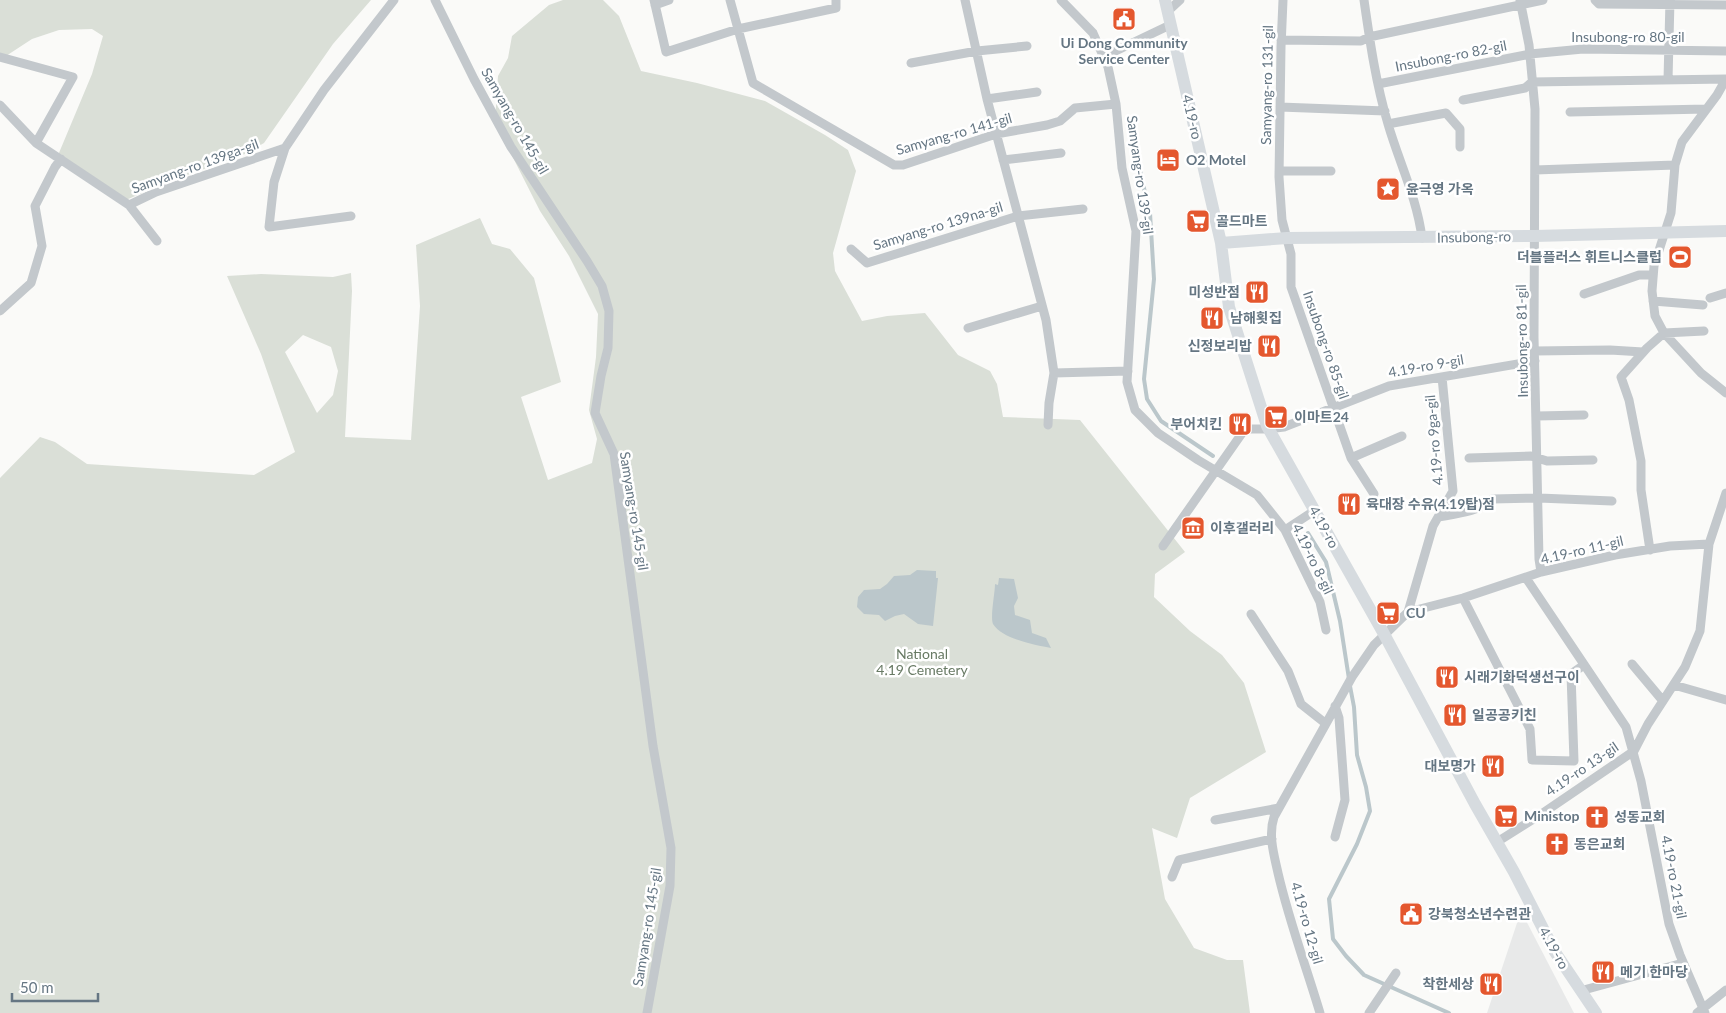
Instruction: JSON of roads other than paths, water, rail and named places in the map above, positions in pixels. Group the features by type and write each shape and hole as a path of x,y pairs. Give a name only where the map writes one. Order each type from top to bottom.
{"street":[{"path":"351,216 269,227 274,182 285,148 324,90 394,0"},
{"name":"Samyang-ro 145-gil","path":"435,0 474,79 511,147 602,286 609,311 608,348 595,413 614,454 652,746 671,848 670,886 647,1013"},
{"path":"669,0 654,2 666,52 738,29 836,8 836,0"},
{"name":"Samyang-ro 141-gil","path":"730,0 753,83 894,165 903,165 996,134 1047,125 1060,120 1075,108 1116,104"},
{"name":"Samyang-ro 139na-gil","path":"965,0 987,99 1046,320 1054,373 1049,403 1048,426"},
{"name":"Samyang-ro 139-gil","path":"1061,0 1092,33 1108,67 1116,104 1122,168 1136,231 1127,382 1135,410 1158,433 1216,470"},
{"name":"4.19-ro","path":"1180,0 1166,6 1222,243 1229,307 1268,429 1384,634 1556,952 1596,1013"},
{"name":"Samyang-ro 131-gil","path":"1283,0 1279,171 1282,220 1287,238"},
{"path":"1364,0 1378,84 1388,124 1419,218 1422,238"},
{"path":"1281,40 1362,41 1521,2 1543,0"},
{"path":"1521,2 1530,54 1535,109 1535,236"},
{"path":"1597,2 1670,2 1726,5"},
{"path":"1668,80 1670,2"},
{"path":"1103,57 1170,25"},
{"path":"910,63 977,51 1027,46"},
{"name":"Insubong-ro 80-gil","path":"1530,54 1583,49 1726,51"},
{"name":"Insubong-ro 82-gil","path":"1378,84 1530,54"},
{"path":"0,57 73,77 36,143"},
{"path":"1463,100 1525,88 1532,82 1726,79 1682,142 1675,165 1671,213 1654,266 1653,275 1655,316 1664,333 1701,373 1726,393"},
{"path":"987,99 1037,92"},
{"path":"0,105 36,143 129,205"},
{"path":"1280,107 1385,110"},
{"path":"1570,112 1706,109"},
{"path":"1388,124 1446,113 1460,129 1460,147"},
{"name":"Samyang-ro 139ga-gil","path":"157,242 129,205 156,192 285,148"},
{"path":"1003,160 1061,153"},
{"path":"0,311 31,283 42,246 35,206 61,159"},
{"path":"1536,170 1675,165"},
{"path":"1279,171 1331,171"},
{"name":"Samyang-ro 139na-gil","path":"851,249 867,263 938,239 1018,216 1082,209"},
{"name":"Insubong-ro","path":"1222,243 1287,238 1422,238 1726,231"},
{"name":"Insubong-ro 81-gil","path":"1535,236 1535,356 1539,559 1541,572"},
{"name":"Insubong-ro 85-gil","path":"1287,238 1291,254 1291,287 1351,458 1374,494"},
{"path":"1584,294 1639,275 1653,275"},
{"path":"1710,298 1726,293"},
{"path":"1653,301 1703,305"},
{"path":"968,328 1042,306"},
{"path":"1650,550 1641,490 1641,461 1629,400 1621,377 1643,352 1664,333 1704,331"},
{"name":"4.19-ro 9-gil","path":"1268,429 1284,427 1389,386 1442,377 1535,356 1610,350 1643,352"},
{"path":"1054,373 1128,371"},
{"name":"4.19-ro 9ga-gil","path":"1408,612 1433,526 1453,491 1442,377"},
{"name":"Insubong-ro 81-gil","path":"1537,416 1584,415"},
{"path":"1163,546 1245,429 1268,429"},
{"path":"1351,458 1402,436"},
{"path":"1469,458 1531,456 1547,461 1593,460"},
{"name":"4.19-ro 8-gil","path":"1216,470 1257,495 1285,530 1320,602 1326,630"},
{"name":"4.19-ro 13-gil","path":"1497,842 1634,751 1648,724 1685,667 1700,631 1709,544 1726,494"},
{"path":"1438,517 1460,513 1487,504 1492,499 1538,498 1612,501"},
{"path":"1285,530 1314,510"},
{"name":"4.19-ro 11-gil","path":"1384,634 1408,612 1464,598 1541,572 1615,555 1691,544 1709,544"},
{"name":"4.19-ro 21-gil","path":"1526,578 1626,727 1634,751 1669,924 1702,1011"},
{"path":"1464,598 1530,729 1532,760 1574,761 1571,674 1584,665"},
{"path":"1251,614 1288,671 1301,704 1325,723"},
{"name":"4.19-ro 12-gil","path":"1320,1013 1282,890 1271,826 1325,723 1374,645 1384,634"},
{"path":"1632,664 1663,701"},
{"path":"1674,685 1726,700"},
{"path":"1335,837 1344,800 1340,718 1336,706"},
{"path":"1216,820 1279,808"},
{"path":"1172,877 1179,860 1272,839"},
{"path":"1580,991 1683,963"},
{"path":"1369,1013 1396,973"},
{"path":"1702,1011 1726,990"}],"waterway":[{"path":"1135,135 1141,176 1150,213 1154,279 1144,379 1147,399 1161,421 1213,456"},
{"path":"1308,533 1326,562 1340,621 1349,679"},
{"path":"1350,686 1354,707 1357,755 1366,787 1370,811 1357,844 1329,899 1333,939 1364,975 1449,1013"}],"place":[{"name":"Ui Dong Community Service Center","path":"1124,19"},
{"name":"O2 Motel","path":"1168,160"},
{"name":"윤극영 가옥","path":"1388,189"},
{"name":"골드마트","path":"1198,221"},
{"name":"더블플러스 휘트니스클럽","path":"1680,257"},
{"name":"미성반점","path":"1257,292"},
{"name":"남해횟집","path":"1212,318"},
{"name":"신정보리밥","path":"1269,346"},
{"name":"이마트24","path":"1276,417"},
{"name":"부어치킨","path":"1240,424"},
{"name":"육대장 수유(4.19탑)점","path":"1349,504"},
{"name":"이후갤러리","path":"1193,528"},
{"name":"CU","path":"1388,613"},
{"name":"시래기화덕생선구이","path":"1447,677"},
{"name":"일공공키친","path":"1455,715"},
{"name":"대보명가","path":"1493,766"},
{"name":"Ministop","path":"1506,816"},
{"name":"성동교회","path":"1597,817"},
{"name":"동은교회","path":"1557,844"},
{"name":"강북청소년수련관","path":"1411,914"},
{"name":"메기 한마당","path":"1603,972"},
{"name":"착한세상","path":"1491,984"}],"park label":[{"name":"National 4.19 Cemetery","path":"922,662"}]}
